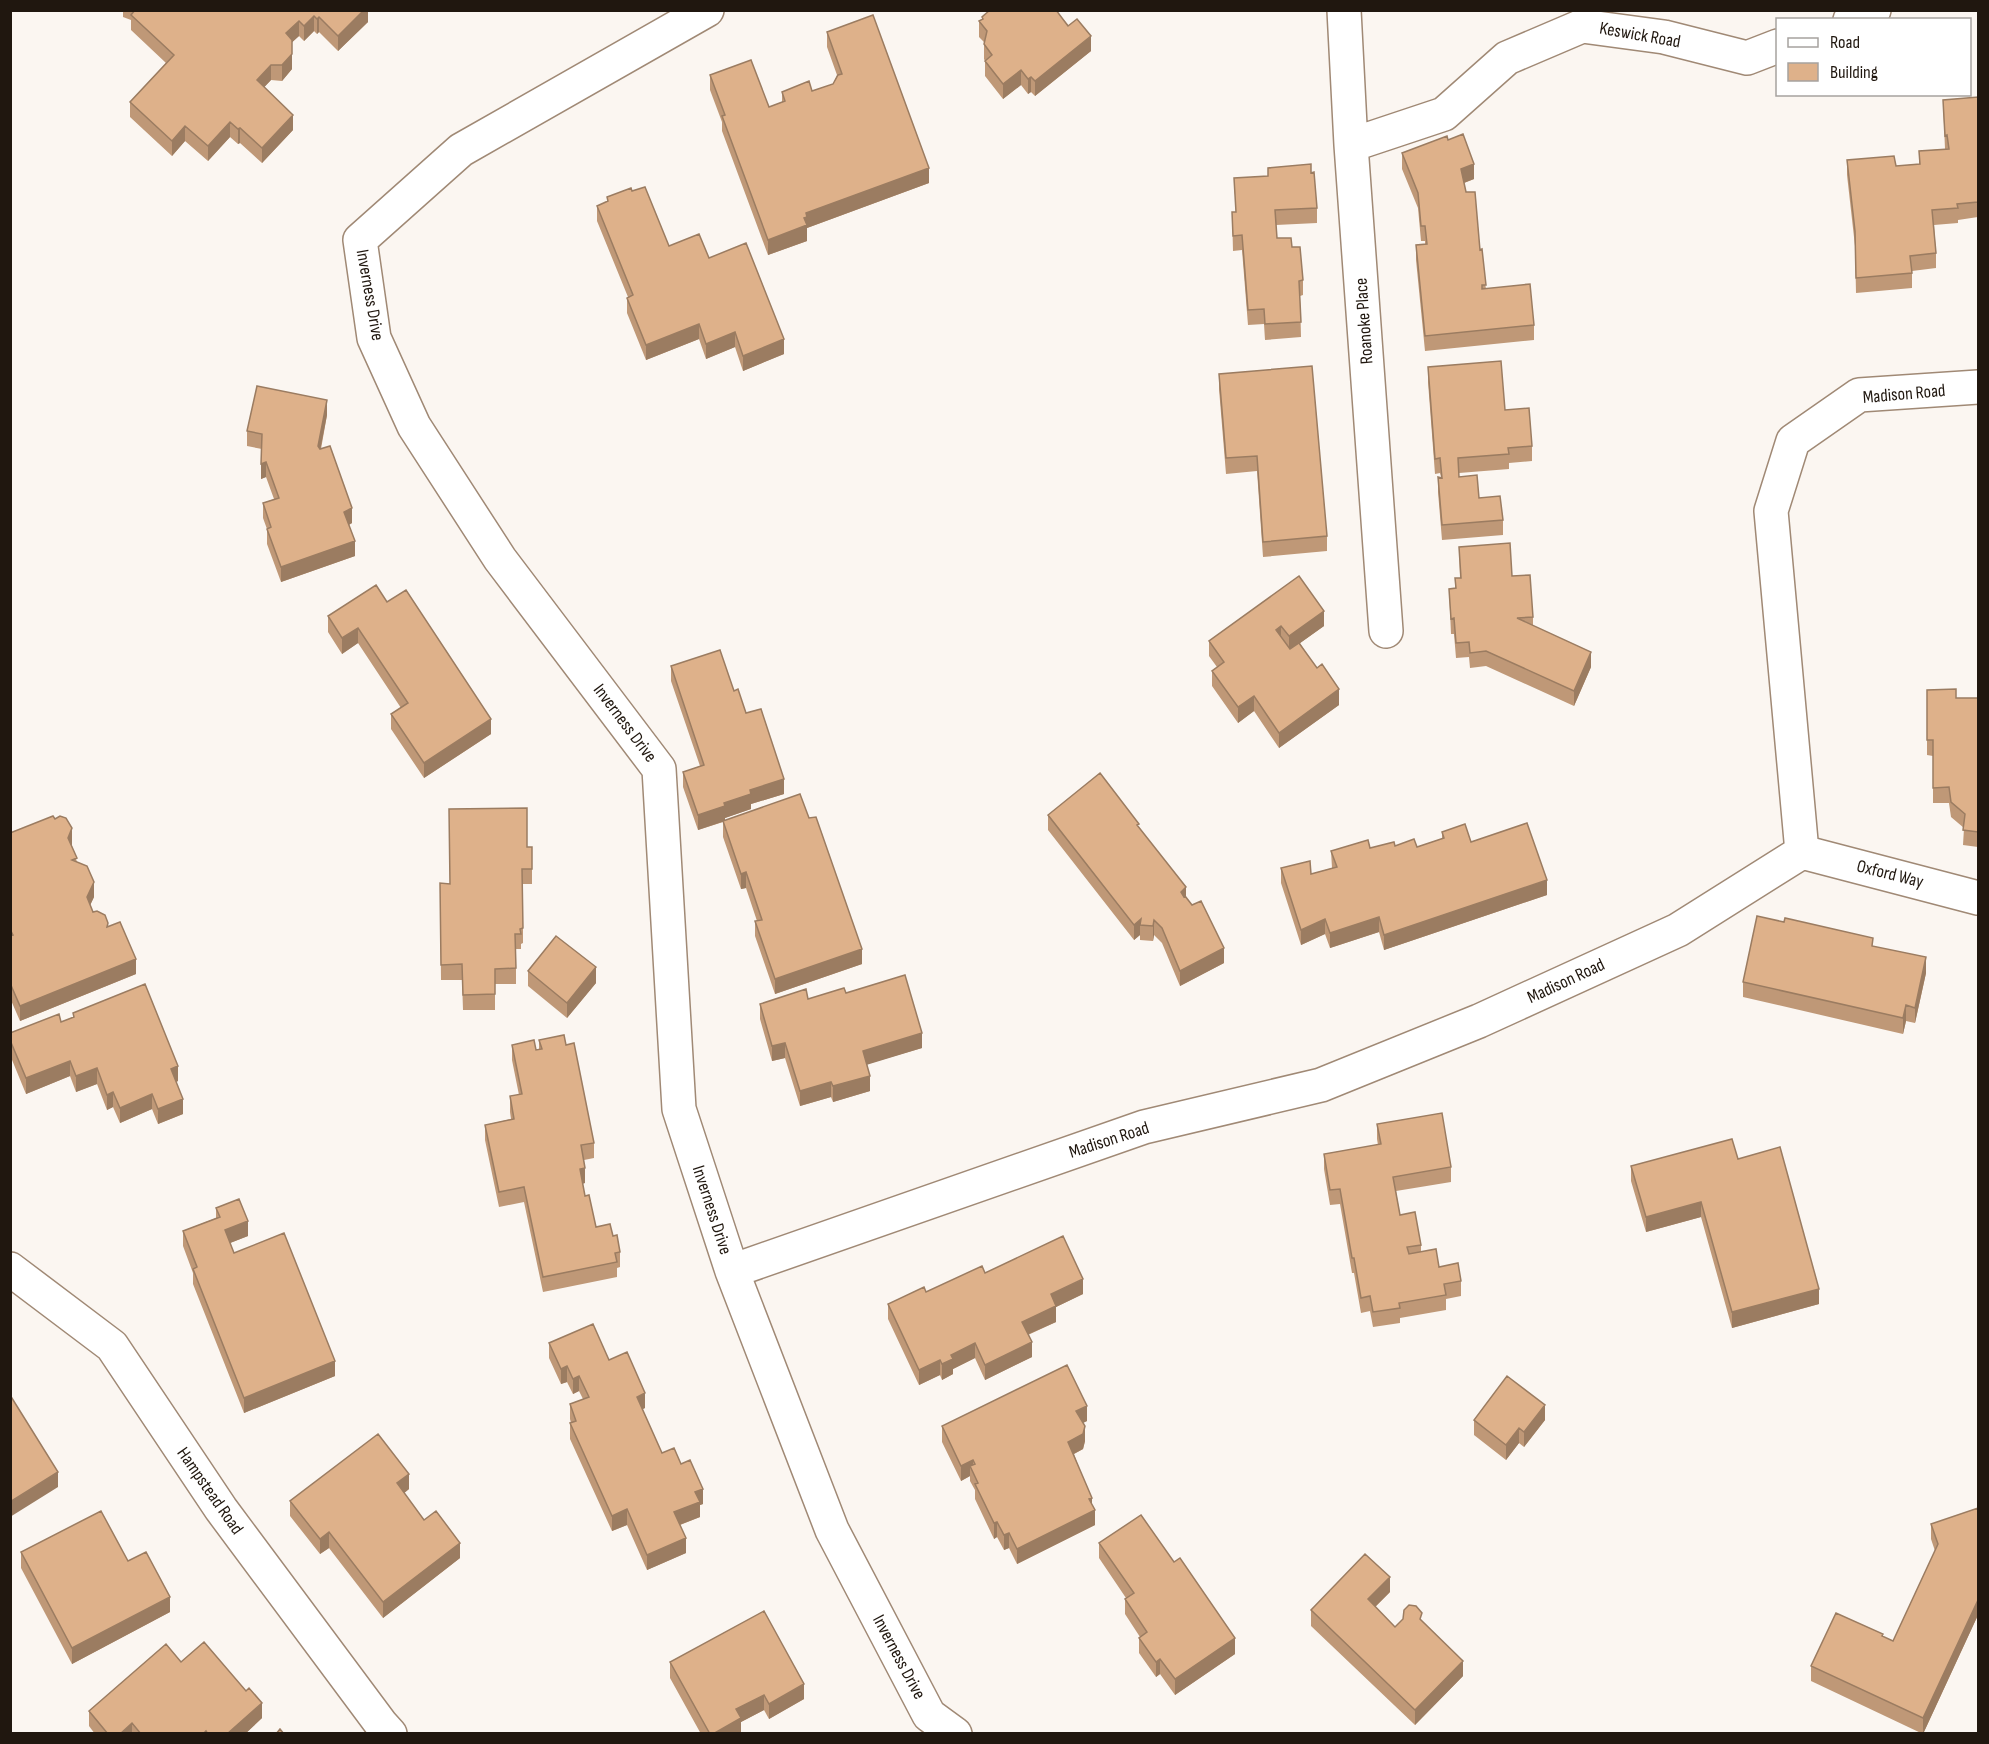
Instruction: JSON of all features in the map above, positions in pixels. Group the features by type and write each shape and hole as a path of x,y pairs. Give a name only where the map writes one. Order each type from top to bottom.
{"street":[{"name":"Inverness Drive","path":"707,10 461,150 360,240 374,338 414,426 500,559 659,769 679,1109 732,1271 831,1530 929,1715 955,1734"},
{"name":"Roanoke Place","path":"1344,10 1351,145 1386,631"},
{"path":"1855,18 1874,10"},
{"name":"Keswick Road","path":"1351,145 1444,114 1507,58 1582,26 1664,37 1747,58 1776,47"},
{"name":"Madison Road","path":"732,1271 1144,1127 1321,1085 1479,1022 1678,930 1802,852 1770,511 1793,441 1859,395 1978,387"},
{"name":"Oxford Way","path":"1802,852 1978,898"},
{"name":"Hampstead Road","path":"10,1269 112,1346 221,1509 390,1734"}],"building":[{"path":"135,10 364,10 338,36 319,17 317,19 314,16 304,26 299,21 286,33 292,40 292,54 282,65 271,65 257,80 293,115 262,148 230,122 208,146 185,126 172,141 130,102 174,55 131,15"},
{"path":"990,10 1056,10 1068,26 1077,19 1091,36 1035,81 1031,77 1028,79 1021,70 1003,84 985,61 992,55 984,44 987,31 979,21"},
{"path":"873,15 929,168 806,213 807,217 804,218 807,225 768,240 722,116 725,115 710,75 751,60 769,107 785,101 782,92 809,81 812,91 833,84 838,75 842,74 827,32"},
{"path":"1978,97 1978,202 1957,204 1958,208 1932,210 1936,253 1910,256 1912,273 1856,278 1855,231 1847,160 1894,156 1896,166 1920,164 1919,151 1949,149 1947,135 1945,136 1943,100"},
{"path":"1463,134 1474,164 1461,169 1466,192 1475,192 1480,250 1482,249 1486,285 1482,285 1482,289 1530,284 1534,325 1425,336 1416,245 1427,244 1425,226 1421,226 1418,193 1402,153 1447,136 1448,140"},
{"path":"1311,164 1311,173 1314,172 1317,208 1275,210 1277,238 1291,238 1292,247 1300,247 1303,280 1299,281 1301,322 1265,324 1264,309 1248,310 1242,235 1233,236 1232,212 1236,212 1234,178 1268,176 1268,168"},
{"path":"645,187 669,246 699,234 709,258 746,243 784,339 743,356 735,332 706,344 699,324 646,345 627,298 633,295 597,206 608,201 607,197 631,188 632,191"},
{"path":"1501,361 1505,410 1529,408 1532,446 1508,448 1509,454 1458,458 1459,477 1477,475 1479,498 1500,496 1503,520 1442,525 1438,477 1442,478 1440,458 1435,459 1428,367"},
{"path":"1312,366 1327,536 1263,542 1257,456 1226,458 1219,374"},
{"path":"257,386 327,400 318,446 320,449 330,446 352,508 344,512 355,541 281,567 267,529 271,527 263,503 279,498 266,462 261,464 262,434 247,431"},
{"path":"1510,543 1512,576 1530,575 1533,617 1517,618 1591,652 1574,691 1486,651 1470,653 1469,642 1456,643 1454,618 1451,619 1449,589 1456,588 1455,578 1461,578 1459,547"},
{"path":"1299,576 1324,611 1289,636 1281,626 1276,630 1290,649 1299,643 1317,668 1322,664 1339,689 1279,733 1254,696 1238,707 1212,671 1224,662 1209,641"},
{"path":"376,585 387,602 406,590 491,719 424,763 391,714 408,703 358,628 342,638 328,616"},
{"path":"720,650 734,691 738,689 746,713 761,709 784,779 750,790 751,794 698,815 683,772 704,765 671,666"},
{"path":"1956,689 1956,698 1978,698 1978,832 1963,830 1965,814 1951,802 1949,787 1933,788 1933,740 1927,740 1927,690"},
{"path":"1100,773 1186,887 1181,892 1184,897 1192,905 1201,901 1224,948 1180,971 1162,928 1154,920 1153,926 1140,925 1141,919 1134,925 1048,815"},
{"path":"800,794 809,818 816,817 862,949 775,979 755,921 762,920 746,872 741,874 723,821"},
{"path":"527,808 527,847 532,847 532,869 522,869 523,928 520,929 521,934 515,934 516,968 495,969 495,994 463,995 462,964 441,965 440,883 450,884 449,809"},
{"path":"53,816 55,819 60,816 66,818 72,828 68,838 77,858 72,860 87,866 94,882 87,897 93,912 97,911 105,915 107,927 120,922 136,959 20,1006 10,983 10,936 13,935 10,929 10,833"},
{"path":"1527,823 1547,880 1384,935 1379,917 1330,933 1325,919 1301,930 1281,868 1310,861 1311,874 1337,867 1331,851 1368,840 1370,848 1394,842 1395,846 1414,839 1417,847 1444,838 1442,832 1465,824 1471,842"},
{"path":"1757,916 1784,922 1785,918 1873,938 1872,946 1926,957 1915,1008 1906,1005 1903,1018 1743,982"},
{"path":"556,936 596,967 567,1003 528,971"},
{"path":"905,975 922,1033 863,1051 870,1076 833,1086 831,1082 800,1091 785,1043 772,1046 760,1004 806,989 808,999 844,988 846,993"},
{"path":"145,984 178,1066 171,1069 183,1099 158,1109 152,1094 120,1108 113,1092 107,1095 97,1068 76,1076 70,1061 26,1078 10,1040 10,1033 59,1014 61,1022 74,1017 73,1013"},
{"path":"564,1035 566,1045 574,1043 594,1143 581,1145 585,1168 580,1169 585,1196 589,1195 596,1227 610,1224 613,1236 617,1235 620,1252 615,1253 617,1262 543,1277 524,1187 499,1192 485,1125 514,1119 510,1096 522,1094 512,1045 534,1040 536,1050 542,1049 539,1040"},
{"path":"1442,1113 1451,1167 1393,1177 1400,1215 1415,1212 1421,1245 1407,1247 1409,1254 1436,1249 1439,1267 1458,1263 1461,1281 1444,1284 1446,1295 1399,1303 1400,1308 1373,1312 1370,1296 1361,1298 1340,1189 1330,1190 1324,1154 1381,1144 1377,1124"},
{"path":"1732,1139 1738,1159 1780,1147 1819,1289 1732,1312 1701,1202 1646,1217 1631,1166"},
{"path":"239,1199 248,1221 225,1230 234,1253 284,1233 335,1361 244,1398 193,1269 197,1267 183,1231 220,1217 216,1208"},
{"path":"1063,1236 1083,1279 1051,1294 1056,1306 1022,1322 1032,1342 985,1365 975,1343 951,1355 953,1359 942,1364 940,1360 919,1370 888,1304 924,1287 926,1292 982,1266 985,1273"},
{"path":"593,1324 609,1360 627,1352 645,1393 637,1397 662,1453 674,1448 681,1464 690,1460 703,1489 695,1492 700,1502 674,1512 686,1538 647,1555 627,1509 612,1516 570,1423 576,1421 570,1404 589,1397 579,1376 573,1379 567,1366 561,1369 549,1343"},
{"path":"1067,1365 1087,1406 1076,1411 1085,1426 1083,1434 1068,1442 1095,1510 1017,1549 1009,1533 1004,1535 997,1522 994,1523 975,1484 978,1483 970,1466 975,1464 973,1460 961,1466 942,1426"},
{"path":"1507,1376 1545,1405 1524,1432 1519,1428 1506,1445 1474,1420"},
{"path":"10,1395 58,1472 10,1502"},
{"path":"378,1434 409,1474 397,1483 424,1520 436,1511 460,1543 383,1602 329,1532 320,1539 290,1501"},
{"path":"1978,1508 1978,1600 1923,1718 1811,1666 1836,1613 1883,1634 1882,1636 1893,1641 1938,1544 1931,1524"},
{"path":"101,1511 128,1561 146,1552 170,1597 72,1648 21,1552"},
{"path":"1141,1515 1174,1562 1180,1558 1235,1638 1175,1679 1160,1659 1156,1662 1139,1638 1147,1632 1125,1599 1134,1593 1099,1543"},
{"path":"1365,1554 1390,1577 1368,1599 1395,1627 1403,1619 1404,1610 1409,1605 1416,1606 1422,1613 1420,1619 1463,1661 1415,1710 1311,1610"},
{"path":"764,1611 804,1684 769,1704 764,1695 736,1709 741,1718 710,1734 670,1662"},
{"path":"204,1642 246,1691 249,1688 262,1703 227,1734 208,1734 206,1731 203,1734 141,1734 132,1723 120,1734 108,1734 89,1711 166,1644 181,1662"}]}
